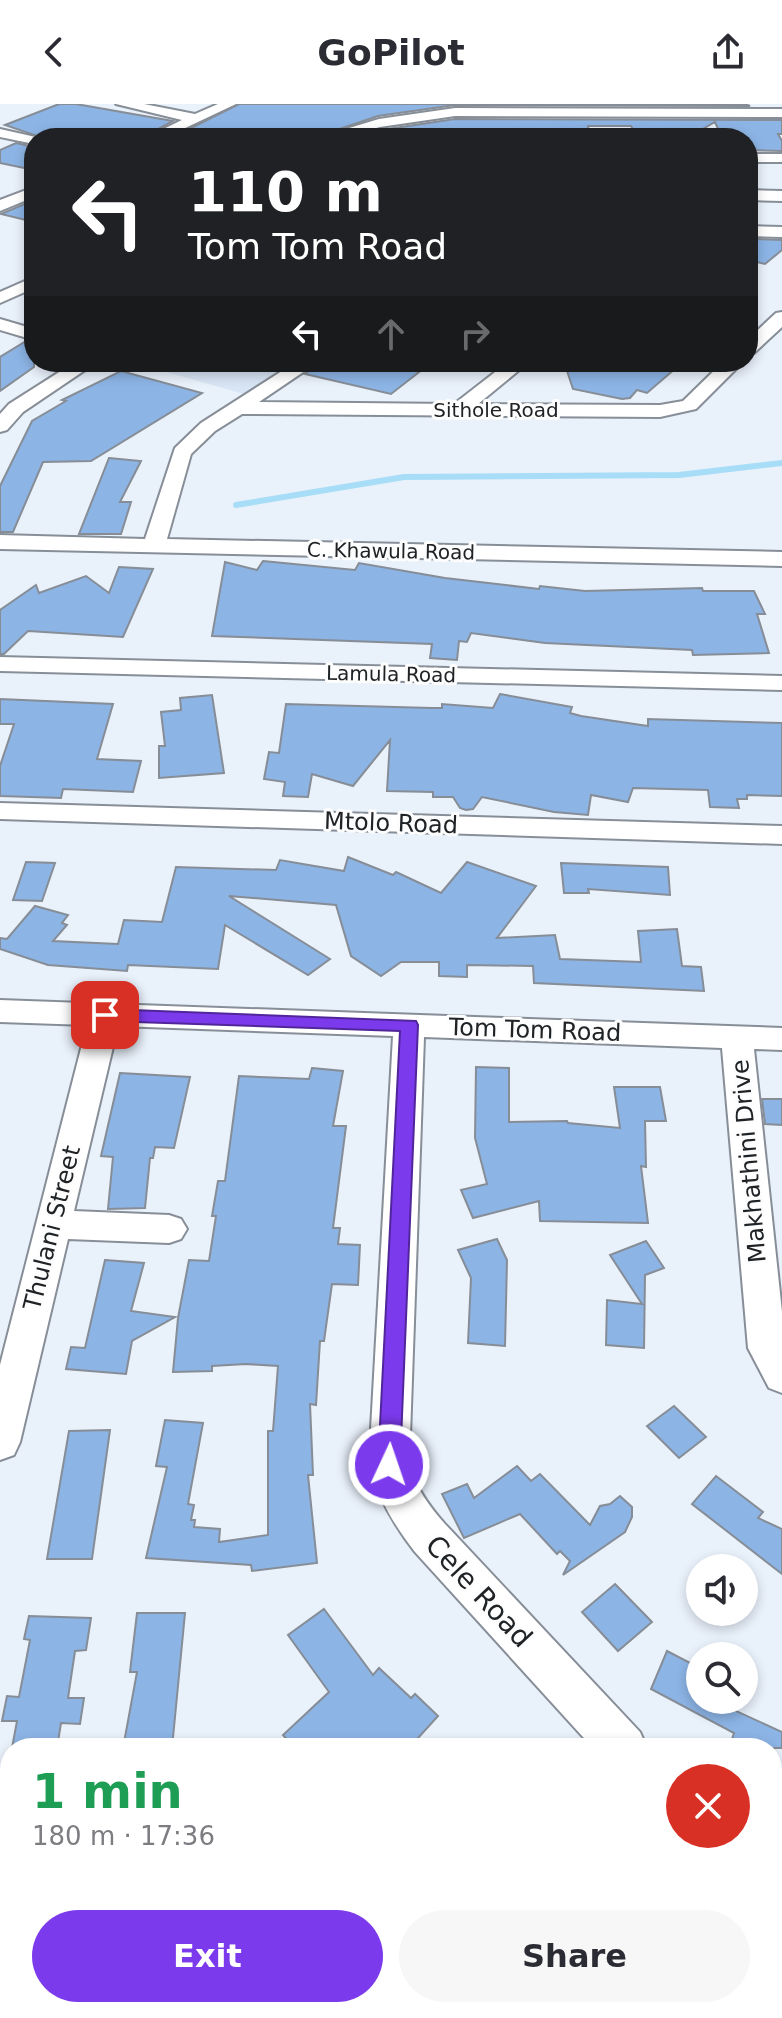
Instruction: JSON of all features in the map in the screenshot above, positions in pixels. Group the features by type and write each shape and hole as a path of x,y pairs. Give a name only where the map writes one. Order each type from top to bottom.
{"street":[{"path":"123,104 195,118"},
{"path":"174,128 229,104"},
{"path":"367,128 484,108 581,108 619,119 782,113"},
{"path":"1,134 24,138"},
{"path":"758,158 782,158"},
{"path":"0,206 24,195"},
{"path":"758,195 782,196"},
{"path":"758,231 782,232"},
{"path":"0,298 24,287"},
{"path":"758,340 782,317"},
{"path":"0,324 24,332"},
{"path":"0,426 16,408 72,372"},
{"path":"154,546 182,452 208,427 294,372"},
{"path":"458,410 507,372"},
{"name":"Sithole Road","path":"240,408 670,410 689,405 724,372"},
{"name":"C. Khawula Road","path":"0,542 782,559"},
{"name":"Lamula Road","path":"0,664 782,683"},
{"name":"Mtolo Road","path":"0,811 782,835"},
{"name":"Tom Tom Road","path":"0,1011 782,1039"},
{"name":"Thulani Street","path":"0,1442 105,1015"},
{"name":"Cele Road","path":"409,1025 389,1465 393,1483 404,1507 430,1538 615,1738"},
{"name":"Makhathini Drive","path":"737,1037 767,1348 782,1376"},
{"path":"54,1224 169,1229"}],"shaded area":[{"path":"166,372 280,372 244,394"}],"building":[{"path":"59,104 76,104 173,121 160,128 24,128 24,132 5,125"},
{"path":"239,104 750,106 455,105 378,116 343,128 191,128"},
{"path":"455,119 782,120 782,134 778,134 782,151 758,150 758,128 718,128 715,122 704,128 394,128"},
{"path":"16,143 24,145 24,168 0,163 0,150"},
{"path":"24,204 24,220 1,214"},
{"path":"758,239 782,240 782,250 765,264 758,262"},
{"path":"24,342 24,372 27,372 0,391 0,357"},
{"path":"119,372 202,393 91,461 43,462 13,532 0,532 0,486 32,421 66,401 62,400"},
{"path":"308,372 419,372 391,394 305,374"},
{"path":"567,372 671,372 647,393 637,390 630,398 573,389"},
{"path":"109,458 141,461 120,502 131,502 121,534 79,534"},
{"path":"263,561 355,570 359,563 445,578 539,589 540,586 585,591 702,588 703,591 754,591 765,614 757,614 769,653 693,655 692,650 545,643 471,633 467,642 459,641 457,660 430,658 432,644 212,636 225,562 257,570"},
{"path":"119,567 153,569 123,637 28,631 4,654 0,654 0,610 36,585 39,593 86,576 109,593"},
{"path":"500,694 572,707 570,713 581,716 648,726 648,719 782,723 782,796 747,795 747,799 737,799 739,808 710,807 708,790 633,788 628,802 591,795 588,815 554,812 482,797 473,809 466,810 460,808 453,797 433,797 433,792 387,791 390,740 353,786 312,774 308,797 283,796 285,782 264,779 269,752 279,753 286,704 442,708 442,704 493,708"},
{"path":"212,695 224,773 159,778 159,746 165,746 161,712 181,710 180,698"},
{"path":"0,699 113,704 97,759 141,761 133,792 63,789 61,798 0,796 0,766 14,724 0,724"},
{"path":"348,857 393,875 396,872 441,893 467,862 536,886 497,938 555,935 560,959 641,962 638,931 677,929 682,966 701,967 704,991 534,983 533,966 467,965 467,977 439,976 439,962 401,962 381,976 351,956 336,905 229,896 330,959 308,975 225,925 218,969 128,965 127,971 48,965 0,949 0,938 7,939 35,906 68,915 62,923 67,925 53,941 118,944 124,920 162,922 176,867 276,870 280,860 344,871"},
{"path":"26,862 55,863 42,901 13,900"},
{"path":"561,863 668,867 670,895 588,889 589,893 564,893"},
{"path":"476,1067 509,1068 509,1122 567,1121 620,1128 614,1087 660,1087 666,1121 645,1121 646,1167 641,1166 648,1223 540,1221 539,1201 473,1218 461,1190 487,1184 475,1138"},
{"path":"312,1068 343,1071 333,1126 346,1126 333,1228 340,1228 338,1244 360,1245 358,1285 332,1284 324,1341 320,1341 316,1405 310,1404 313,1475 308,1475 317,1563 252,1571 251,1565 146,1558 167,1467 156,1466 165,1420 203,1423 188,1504 194,1505 191,1520 195,1520 194,1527 220,1529 219,1542 268,1535 268,1431 273,1431 278,1366 246,1364 212,1366 212,1371 173,1372 178,1318 189,1260 209,1261 216,1216 212,1216 218,1181 225,1181 239,1076 309,1079"},
{"path":"120,1073 190,1077 174,1148 155,1147 153,1158 150,1158 145,1208 108,1209 113,1157 101,1156"},
{"path":"762,1099 782,1099 782,1125 765,1124"},
{"path":"497,1239 507,1260 505,1346 468,1343 471,1278 458,1250"},
{"path":"646,1241 664,1268 645,1275 644,1348 606,1345 607,1300 642,1304 610,1255"},
{"path":"105,1260 144,1263 131,1311 175,1317 132,1341 126,1374 66,1369 71,1347 85,1348"},
{"path":"674,1406 706,1437 679,1458 647,1426"},
{"path":"110,1430 92,1559 47,1559 69,1431"},
{"path":"517,1466 531,1481 540,1474 590,1525 600,1506 610,1504 620,1496 632,1507 632,1517 625,1532 563,1575 570,1561 560,1551 557,1554 520,1514 464,1538 442,1494 467,1484 474,1498"},
{"path":"716,1476 763,1512 758,1518 782,1529 782,1574 758,1554 692,1504"},
{"path":"615,1584 652,1622 618,1651 582,1612"},
{"path":"324,1609 373,1675 379,1668 411,1698 415,1694 438,1716 418,1738 286,1738 283,1735 329,1692 288,1635"},
{"path":"137,1613 185,1613 173,1738 125,1738 137,1672 130,1672"},
{"path":"29,1616 91,1618 86,1650 75,1651 68,1698 84,1698 80,1724 61,1723 59,1738 14,1738 17,1721 2,1721 7,1696 19,1697 30,1640 24,1639"},
{"path":"667,1651 686,1661 686,1708 651,1689"},
{"path":"698,1714 743,1714 782,1732 782,1738 732,1738 734,1733"}],"waterway":[{"path":"236,505 404,477 679,475 782,463"}],"route":[{"path":"105,1015 409,1025 389,1465"}]}
